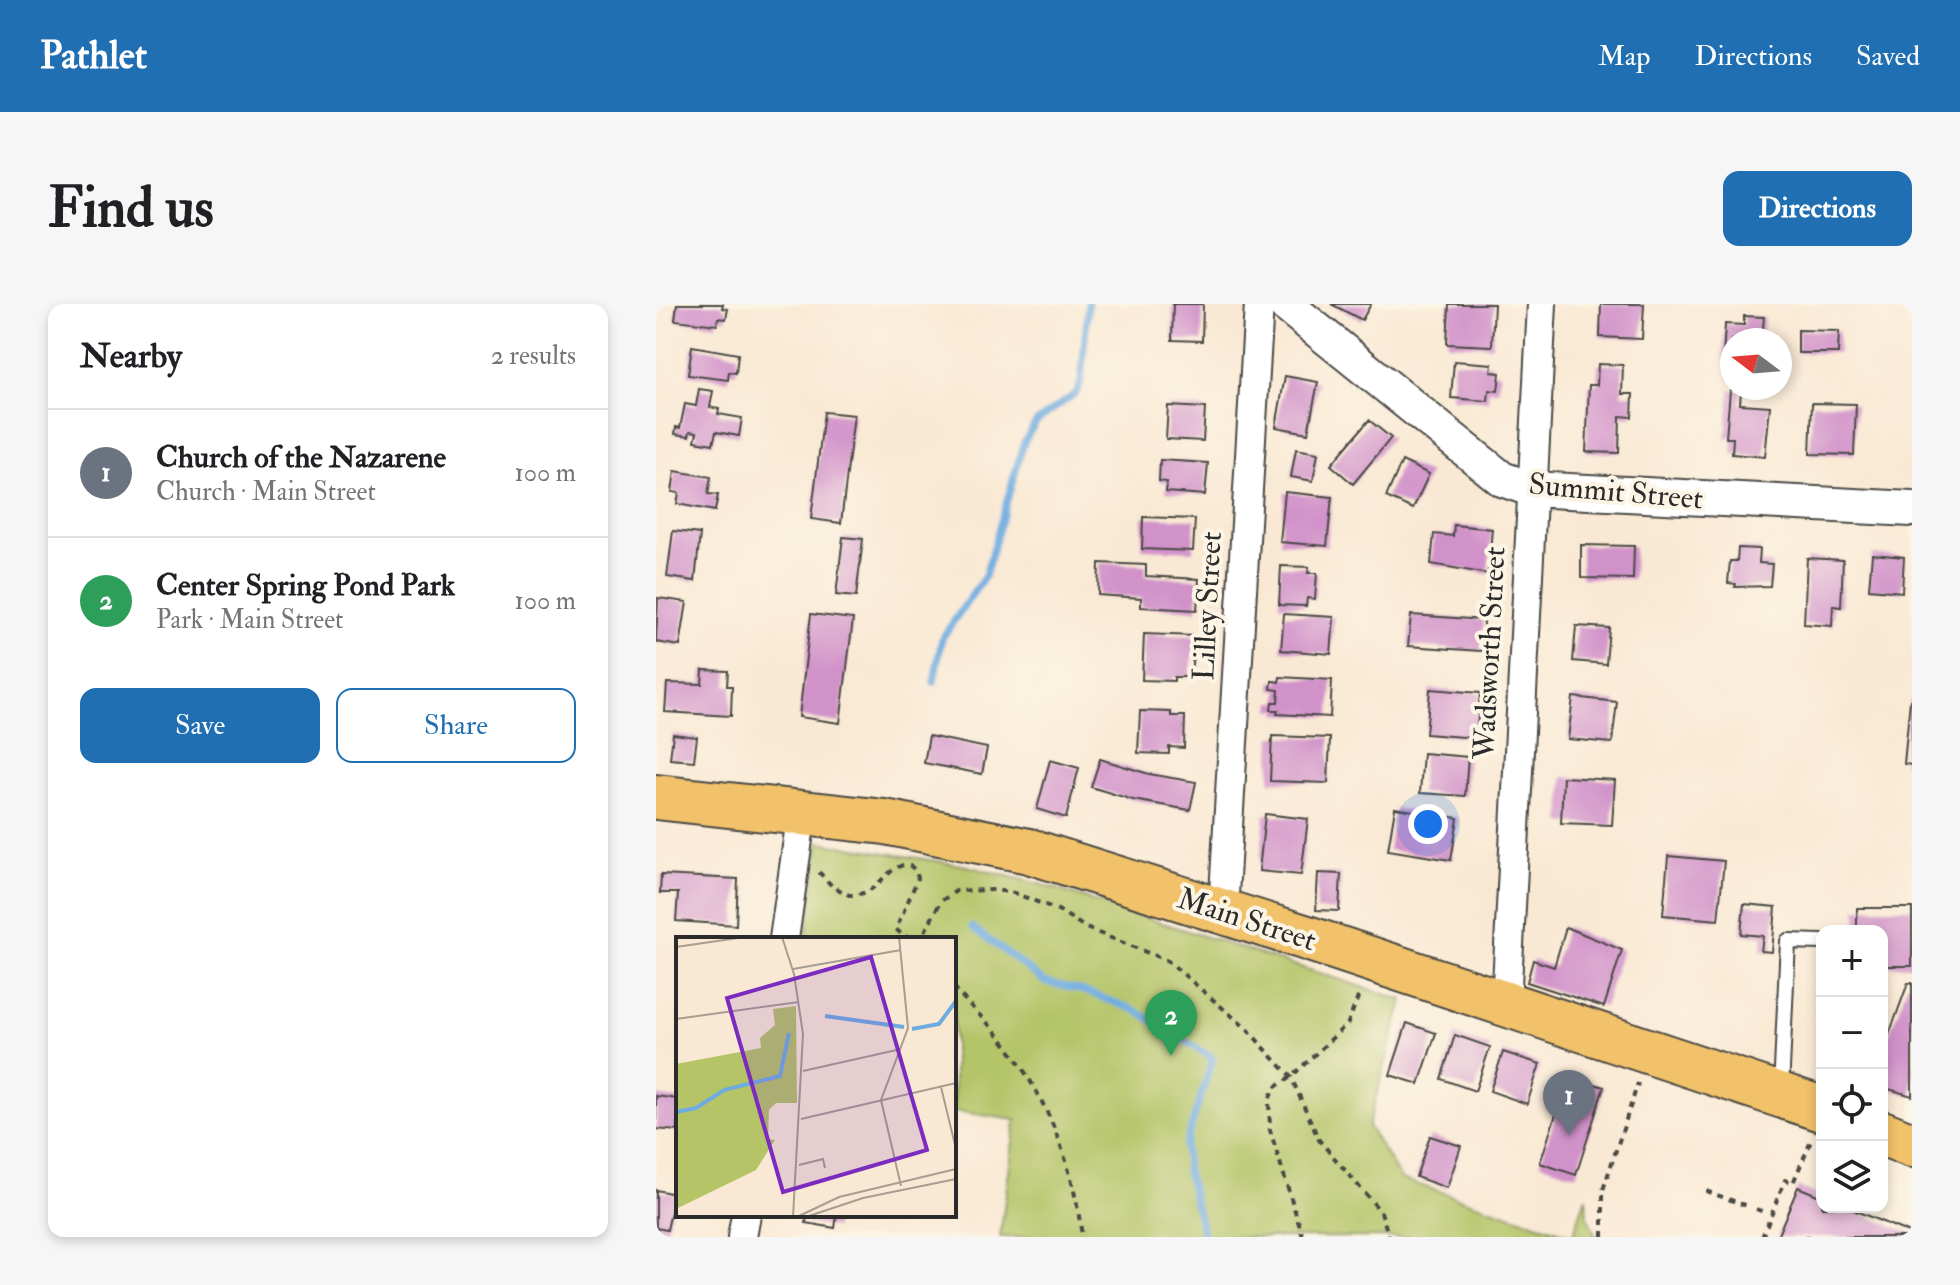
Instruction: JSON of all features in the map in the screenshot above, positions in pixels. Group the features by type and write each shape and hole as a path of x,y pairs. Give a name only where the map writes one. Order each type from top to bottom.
{"main road":[{"name":"Main Street","path":"656,797 885,822 995,843 1223,911 1781,1094 1816,1119"},
{"path":"1888,1135 1912,1145"}],"street":[{"name":"Lilley Street","path":"1223,911 1259,304"},
{"name":"Summit Street","path":"1285,304 1502,479 1531,489 1912,509"},
{"name":"Wadsworth Street","path":"1506,1004 1542,304"},
{"path":"784,937 802,811"},
{"path":"742,1237 746,1217"}],"lane":[{"path":"1781,1094 1788,941 1816,942"}],"path":[{"path":"813,869 832,886 849,895 866,892 893,868 905,865 914,869 918,878 896,929 907,937"},
{"path":"922,937 941,901 956,891 1014,893 1058,910 1086,928 1168,961 1246,1028 1291,1077 1319,1140 1381,1212 1389,1237"},
{"path":"1303,1237 1268,1117 1274,1088 1291,1077 1348,1023 1363,982"},
{"path":"956,989 1004,1041 1048,1108 1071,1177 1082,1237"},
{"path":"1603,1237 1603,1190 1642,1073"},
{"path":"1762,1237 1785,1180 1793,1183 1816,1125"},
{"path":"1706,1191 1766,1213"}],"green space":[{"path":"819,842 967,866 1047,886 1403,1000 1368,1126 1401,1179 1573,1236 1586,1197 1587,1216 1596,1237 1000,1237 1016,1120 956,1111 956,937 806,937"}],"building":[{"path":"677,304 723,304 722,308 728,309 726,319 718,318 717,325 675,320"},
{"path":"1173,304 1203,304 1202,341 1172,340"},
{"path":"1331,304 1371,304 1362,320"},
{"path":"1449,304 1494,304 1492,346 1447,344"},
{"path":"1601,304 1644,304 1642,339 1600,337"},
{"path":"1744,316 1764,317 1763,328 1725,328 1725,324 1744,325"},
{"path":"1798,330 1839,331 1838,353 1798,353"},
{"path":"692,346 738,354 736,373 729,372 728,380 688,375"},
{"path":"1454,361 1492,364 1491,372 1500,373 1498,391 1489,390 1488,401 1451,398"},
{"path":"1598,364 1623,365 1622,394 1633,394 1632,417 1620,416 1619,453 1586,452 1589,385 1597,385"},
{"path":"1285,376 1318,382 1308,433 1276,427"},
{"path":"699,389 713,391 710,407 719,409 718,414 742,418 739,436 716,432 713,444 695,441 697,432 690,431 689,436 675,434 676,427 680,428 685,404 696,406"},
{"path":"1729,400 1770,406 1765,457 1732,454 1733,438 1726,438"},
{"path":"1812,403 1856,404 1854,455 1810,454"},
{"path":"1168,406 1205,408 1203,441 1166,439"},
{"path":"824,412 854,415 841,523 811,519"},
{"path":"1369,420 1391,438 1353,484 1331,465"},
{"path":"1296,449 1318,453 1313,481 1291,477"},
{"path":"1160,460 1208,463 1205,495 1166,492 1167,482 1159,481"},
{"path":"1402,461 1429,474 1413,509 1386,497"},
{"path":"675,471 711,477 708,494 718,495 715,511 677,504 679,493 672,492"},
{"path":"1285,492 1332,497 1327,546 1280,542"},
{"path":"1143,517 1195,519 1193,551 1142,549"},
{"path":"1454,525 1492,529 1488,574 1431,564 1434,534 1453,536"},
{"path":"673,531 700,534 695,581 667,577"},
{"path":"843,537 863,539 856,597 836,595"},
{"path":"1581,545 1634,546 1633,579 1581,578"},
{"path":"1738,548 1760,549 1759,563 1772,564 1770,586 1735,587 1736,584 1728,583 1730,561 1737,561"},
{"path":"1872,554 1904,557 1902,592 1869,589"},
{"path":"1807,558 1843,560 1841,607 1833,606 1832,626 1804,624"},
{"path":"1099,563 1146,565 1146,576 1199,579 1197,610 1141,607 1141,598 1098,595"},
{"path":"1281,566 1309,567 1308,573 1317,573 1315,599 1307,598 1306,606 1279,605"},
{"path":"658,598 687,602 680,646 656,642"},
{"path":"811,614 853,619 840,723 799,717"},
{"path":"1284,614 1334,617 1331,654 1281,650"},
{"path":"1411,615 1484,620 1481,651 1408,646"},
{"path":"1576,626 1609,628 1606,664 1573,661"},
{"path":"1144,634 1196,636 1190,677 1174,677 1174,681 1142,680"},
{"path":"703,670 728,671 727,686 732,686 731,716 665,712 667,683 702,684"},
{"path":"1280,677 1332,680 1330,717 1277,714 1278,710 1271,710 1272,702 1278,702 1279,690 1271,689 1272,681 1279,682"},
{"path":"1430,689 1480,693 1476,738 1426,734"},
{"path":"1573,697 1617,702 1612,743 1568,739"},
{"path":"1912,700 1912,765 1904,764"},
{"path":"1140,711 1171,712 1171,716 1185,716 1184,748 1169,747 1169,754 1138,753"},
{"path":"673,734 697,737 694,761 670,759"},
{"path":"929,736 987,748 982,774 924,763"},
{"path":"1272,736 1330,738 1328,783 1270,781"},
{"path":"1423,753 1468,757 1465,796 1420,793"},
{"path":"1100,759 1149,774 1196,782 1190,810 1133,800 1091,787"},
{"path":"1050,760 1079,768 1066,818 1037,809"},
{"path":"1563,777 1615,780 1612,825 1561,823"},
{"path":"1395,808 1458,818 1451,860 1388,850"},
{"path":"1265,814 1308,819 1301,875 1259,871"},
{"path":"1668,856 1724,861 1718,920 1663,915"},
{"path":"1318,873 1341,874 1339,911 1316,910"},
{"path":"661,875 738,879 736,925 676,921 678,893 660,893"},
{"path":"1744,904 1776,907 1772,952 1761,951 1763,936 1741,934"},
{"path":"1857,908 1912,908 1912,966 1888,966 1888,925 1857,925"},
{"path":"1566,927 1622,950 1604,1007 1527,982 1533,960 1554,967"},
{"path":"1908,983 1912,983 1912,1096 1888,1089 1888,1038"},
{"path":"1407,1023 1436,1033 1419,1084 1390,1075"},
{"path":"1455,1035 1490,1047 1475,1091 1441,1079"},
{"path":"1503,1052 1540,1064 1527,1104 1490,1091"},
{"path":"1563,1074 1604,1087 1576,1175 1540,1163 1558,1108 1553,1106"},
{"path":"656,1096 676,1099 676,1131 656,1129"},
{"path":"1430,1136 1461,1146 1447,1188 1416,1177"},
{"path":"1798,1187 1816,1194 1816,1213 1861,1213 1912,1234 1912,1237 1777,1237"},
{"path":"656,1190 675,1194 667,1230 656,1228"},
{"path":"807,1217 837,1217 835,1228 806,1223"}],"waterway":[{"path":"934,682 942,638 985,576 1024,442 1036,422 1076,393 1081,382 1088,304"},
{"path":"972,927 1045,982 1084,991 1135,1010 1213,1058 1185,1146 1186,1168 1204,1237"}],"place":[{"name":"Center Spring Pond Park","path":"1171,1056"},
{"name":"Church of the Nazarene","path":"1569,1136"}]}
